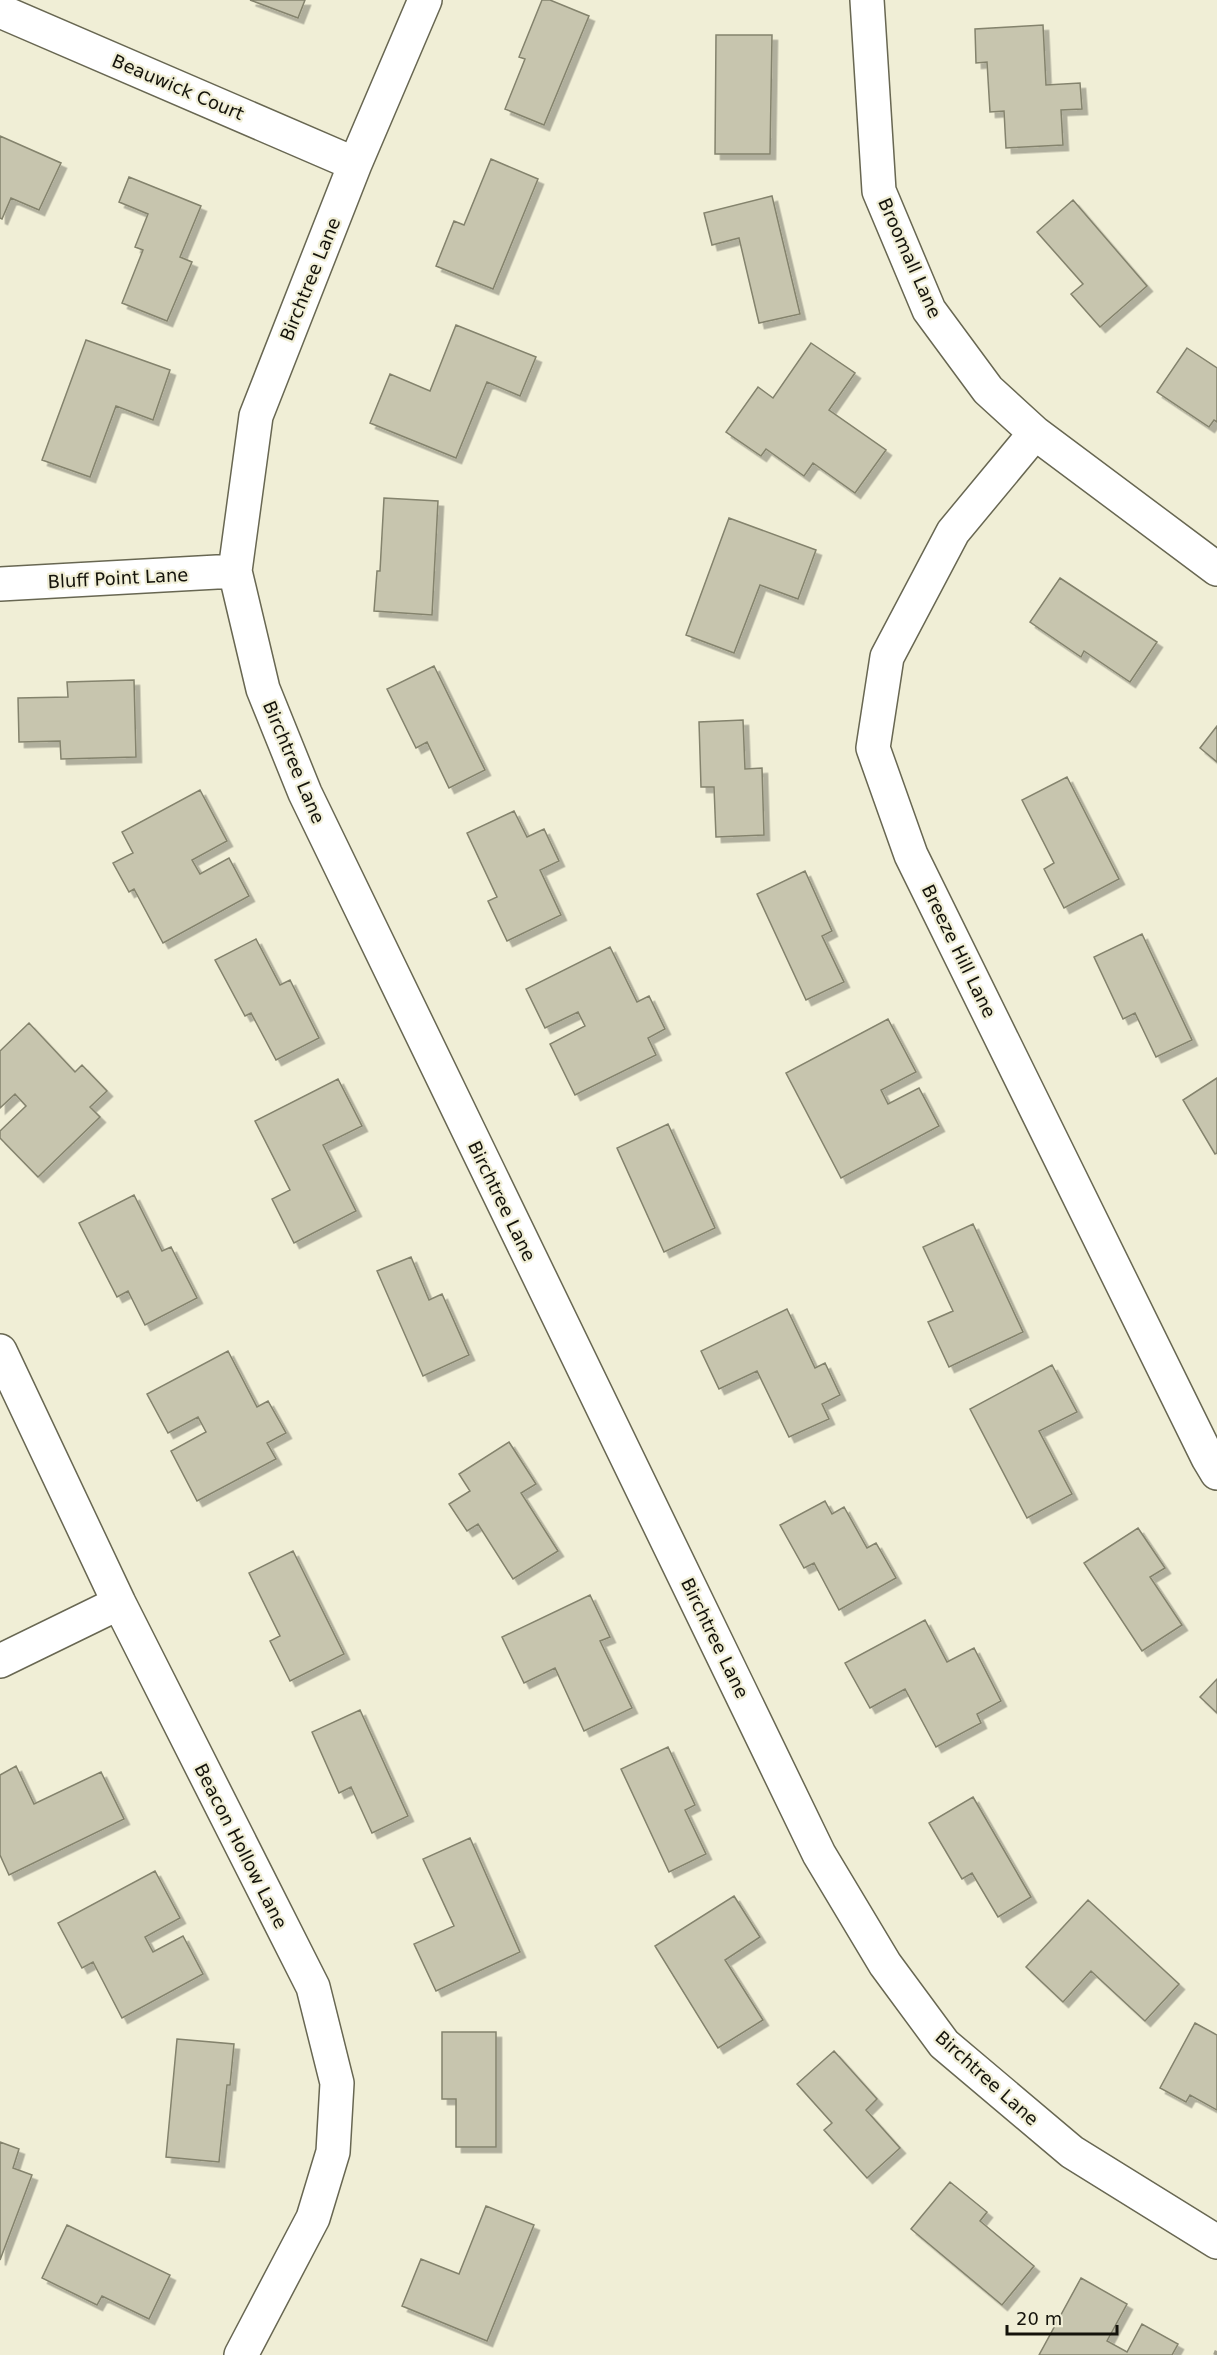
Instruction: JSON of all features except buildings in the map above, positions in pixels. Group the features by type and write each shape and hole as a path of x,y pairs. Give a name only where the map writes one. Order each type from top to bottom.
{"street":[{"name":"Birchtree Lane","path":"425,0 355,164 256,416 235,571 263,689 304,793 819,1854 885,1964 944,2044 1072,2152 1217,2242"},
{"name":"Broomall Lane","path":"867,0 879,191 929,310 988,390 1035,433 1217,569"},
{"name":"Beauwick Court","path":"0,10 355,164"},
{"name":"Breeze Hill Lane","path":"1035,433 953,532 887,657 873,748 911,855 1217,1473"},
{"name":"Bluff Point Lane","path":"0,584 235,571"},
{"name":"Beacon Hollow Lane","path":"0,1351 119,1603 313,1987 337,2083 333,2152 313,2218 241,2355"},
{"path":"0,1661 119,1603"}],"path":[{"path":"1215,2355 1217,2350"}]}
